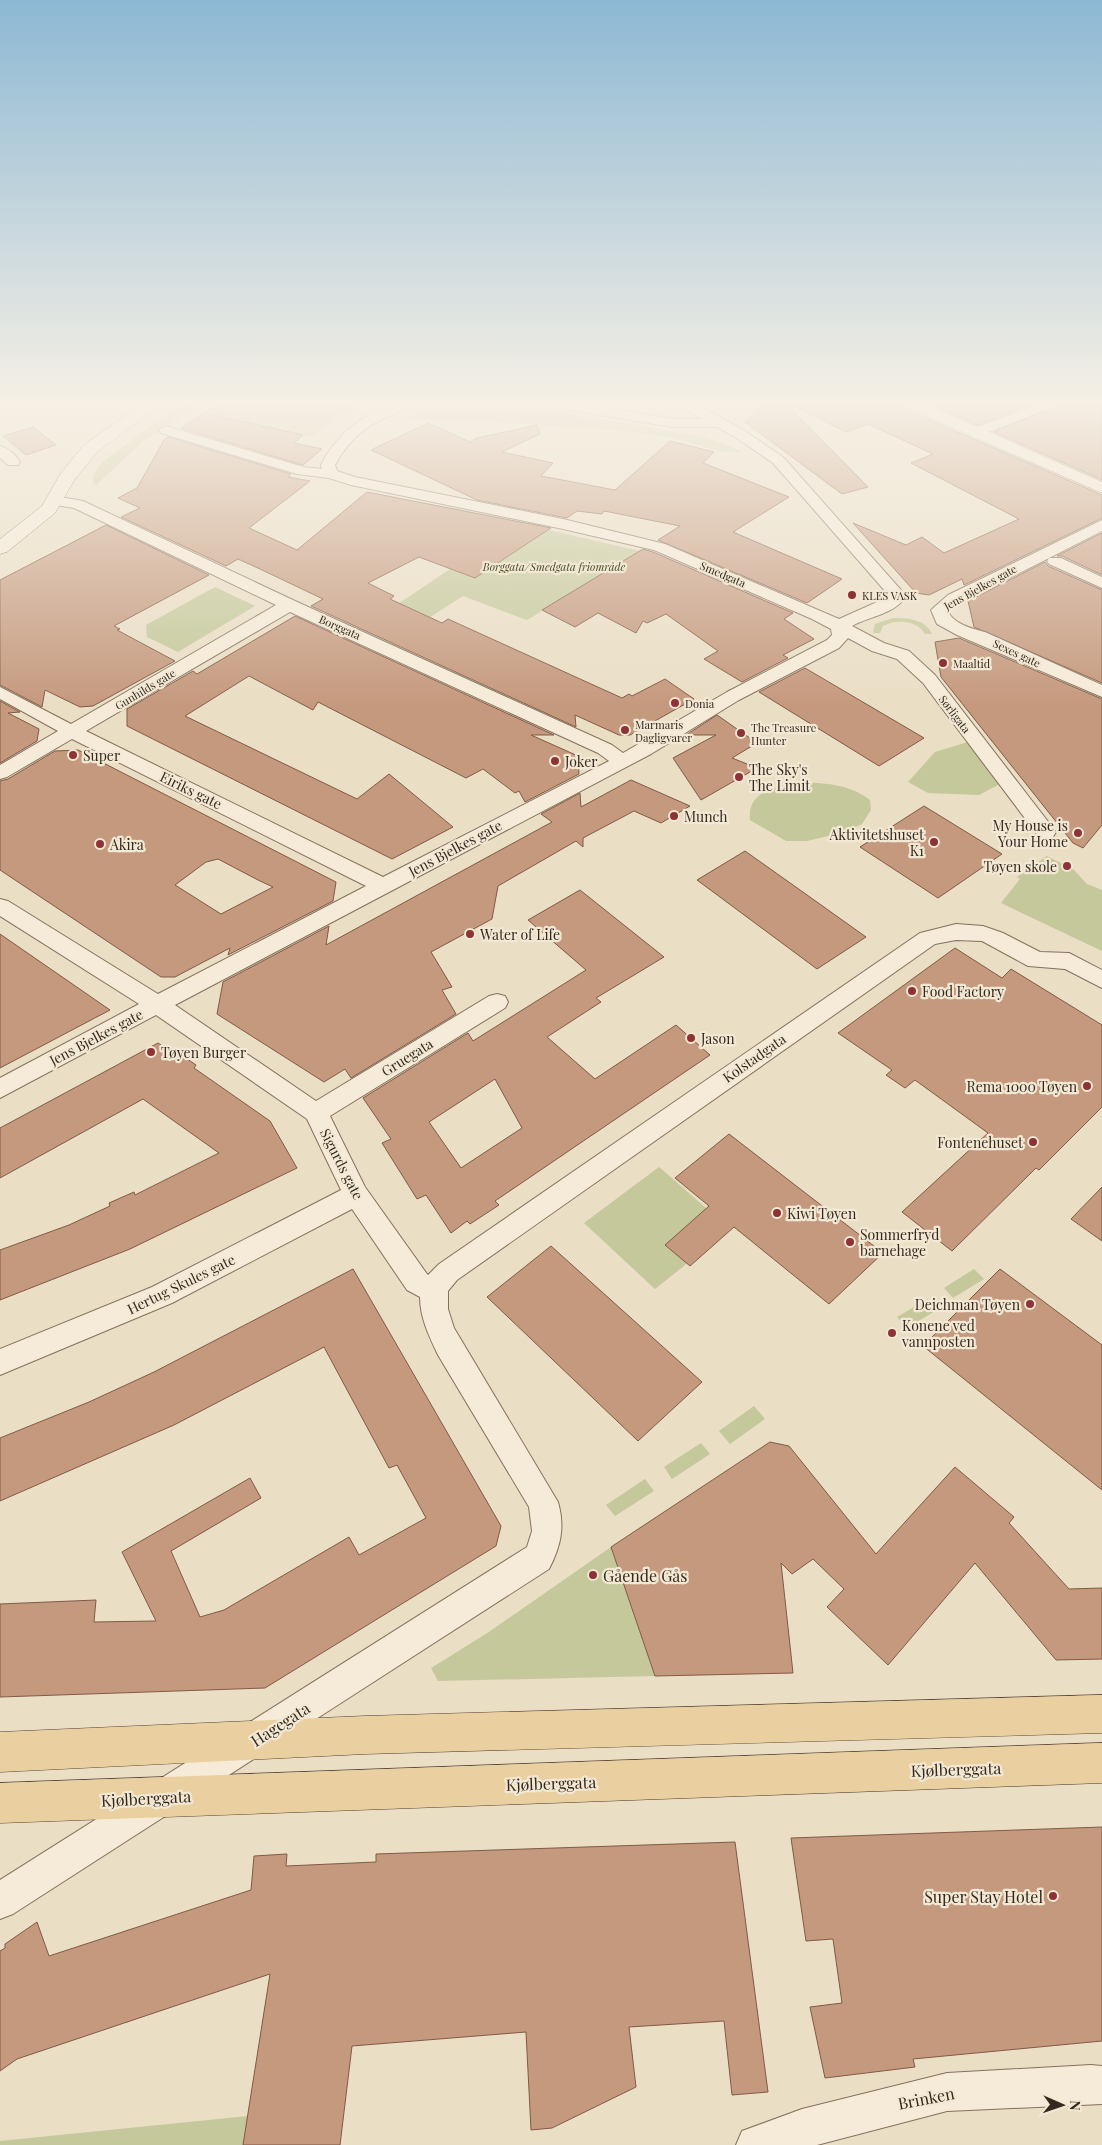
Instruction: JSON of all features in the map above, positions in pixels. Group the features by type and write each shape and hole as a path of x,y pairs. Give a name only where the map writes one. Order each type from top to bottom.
{"main road":[{"path":"0,1752 364,1735 1102,1714"},
{"name":"Kjølberggata","path":"0,1803 1102,1763"}],"street":[{"path":"0,548 35,522 51,505"},
{"name":"Borggata","path":"80,505 289,605 605,749 622,761"},
{"name":"Smedgata","path":"464,505 652,545 818,614 839,626"},
{"path":"819,505 893,590 895,600 887,606 862,614 839,626"},
{"name":"Jens Bjelkes gate","path":"939,610 954,599 1102,525"},
{"path":"1022,577 1102,537"},
{"path":"1055,562 1102,582"},
{"name":"Gunhilds gate","path":"0,773 289,605"},
{"name":"Sexes gate","path":"939,610 943,620 963,631 979,636 1102,692"},
{"name":"Jens Bjelkes gate","path":"0,1089 157,1004 644,750 733,696 833,644 842,636 839,626"},
{"name":"Sørligata","path":"839,626 878,647 903,655 928,678 1046,832"},
{"name":"Eiriks gate","path":"0,692 73,732 384,886"},
{"name":"Sigurds gate","path":"0,906 157,1004 316,1113 356,1194 405,1268 417,1282 434,1291"},
{"name":"Kolstadgata","path":"434,1291 439,1281 464,1260 928,938 956,932 969,932 995,938 1036,960 1069,961 1102,980"},
{"name":"Gruegata","path":"316,1113 497,1002"},
{"name":"Hertug Skules gate","path":"0,1362 162,1295 356,1194"},
{"name":"Hagegata","path":"0,1901 538,1558 545,1547 548,1536 546,1511 538,1491 448,1346 436,1317 434,1291"},
{"name":"Brinken","path":"756,2145 802,2129 947,2092 1102,2085"}],"green space":[{"name":"Borggata/Smedgata friområde","path":"549,530 640,551 527,620 463,596 407,632 374,620 450,569 476,578"},
{"path":"215,587 255,606 178,652 147,637 146,625"},
{"path":"893,618 921,622 932,634 925,634 917,626 906,622 888,624 883,626 880,633 873,633 875,624"},
{"path":"968,742 1000,784 979,795 928,793 908,782 935,752"},
{"path":"800,782 827,784 854,791 870,800 871,810 862,824 845,832 807,841 786,841 750,820 750,810 758,796 773,788"},
{"name":"Tøyen skole","path":"1047,856 1074,870 1087,884 1102,890 1102,951 1001,903 1020,879 1017,877"},
{"path":"659,1167 730,1229 655,1289 584,1223"},
{"path":"974,1269 984,1279 953,1298 944,1288"},
{"path":"928,1299 937,1310 907,1328 897,1317"},
{"path":"754,1406 765,1419 730,1444 719,1431"},
{"path":"701,1443 710,1454 672,1479 664,1467"},
{"path":"645,1479 654,1491 615,1516 606,1505"},
{"path":"611,1547 655,1676 438,1681 431,1668 489,1632"},
{"path":"248,2116 243,2145 0,2145 0,2141"}],"building":[{"path":"134,505 279,505 249,528 297,550 351,505 434,505 551,528 475,578 419,557 368,583 394,596 390,599 442,623 448,619 622,698 629,694 632,696 665,679 694,699 630,735 619,735 575,715 576,727 311,606 323,599 260,569 238,559 226,566 121,517 140,508"},
{"path":"503,505 776,505 733,532 842,579 807,603 658,540 680,526 604,511 602,514 577,511 567,518"},
{"path":"992,505 1102,505 1102,518 964,585 962,579 929,595 916,593 853,523 906,545 922,537 944,553 1019,519"},
{"path":"106,525 209,575 114,626 120,629 117,630 175,661 93,706 80,707 45,690 42,707 0,685 0,580"},
{"path":"1102,533 1102,575 1062,556 1057,556"},
{"path":"643,549 793,613 784,619 814,639 783,655 788,658 742,682 704,659 718,651 666,614 647,623 643,621 636,633 598,613 575,627 542,610"},
{"path":"1045,562 1048,566 1102,590 1102,683 974,627 968,601"},
{"path":"295,616 554,735 531,735 578,756 579,774 525,802 519,791 515,793 483,769 466,778 318,702 313,710 249,676 185,716 357,799 389,774 453,827 392,859 127,726 127,709 193,671 197,674"},
{"path":"959,638 1102,699 1102,825 1083,848 1073,843 941,677 935,642"},
{"path":"805,668 924,738 879,766 759,692"},
{"path":"0,701 20,712 8,713 39,729 37,741 0,763"},
{"path":"717,715 757,743 732,758 757,768 701,800 673,758 716,735 686,735"},
{"path":"78,750 336,882 333,901 228,955 230,948 175,977 161,977 0,870 0,781 8,779 55,751","holes":["218,859 273,887 221,914 175,885 206,862"]},
{"path":"631,780 690,806 661,823 634,811 583,838 583,847 576,841 498,886 492,919 431,952 452,987 442,990 456,1014 351,1078 345,1069 324,1082 217,1014 223,982 329,926 326,945 552,822 541,814 580,793 581,807"},
{"path":"924,806 1002,854 938,898 860,847"},
{"path":"745,851 866,937 817,969 697,880"},
{"path":"580,890 664,957 596,998 601,1002 547,1037 595,1079 676,1025 710,1055 495,1201 499,1205 470,1224 467,1221 451,1233 426,1195 417,1199 382,1143 391,1139 363,1098 468,1033 473,1041 586,970 528,920","holes":["495,1079 522,1128 461,1168 429,1122"]},
{"path":"0,934 110,1010 0,1068"},
{"path":"955,948 1002,978 1011,969 1102,1025 1102,1107 1039,1170 1036,1168 952,1251 902,1212 988,1133 915,1080 905,1088 886,1075 892,1070 838,1033"},
{"path":"158,1043 170,1051 173,1049 196,1065 194,1068 270,1121 297,1168 130,1249 0,1300 0,1250 69,1225 110,1206 109,1203 134,1192 135,1195 219,1153 143,1099 0,1178 0,1128"},
{"path":"729,1134 883,1253 829,1304 734,1227 690,1266 665,1245 709,1206 675,1178"},
{"path":"1102,1187 1102,1241 1071,1219"},
{"path":"551,1246 702,1382 638,1441 487,1297"},
{"path":"353,1269 501,1526 496,1546 265,1688 0,1697 0,1604 96,1600 94,1622 156,1621 122,1552 250,1478 261,1498 171,1551 200,1617 224,1610 349,1537 359,1555 426,1518 397,1465 389,1468 324,1347 174,1425 0,1501 0,1438 89,1402 154,1372"},
{"path":"1000,1269 1102,1345 1102,1490 923,1346"},
{"path":"770,1442 789,1446 876,1554 955,1467 1014,1517 1009,1523 1069,1589 1102,1588 1102,1659 1056,1660 975,1563 888,1665 827,1607 844,1589 813,1559 792,1574 781,1563 793,1673 655,1676 611,1547"},
{"path":"1102,1827 1102,2041 913,2059 915,2067 825,2078 810,2007 842,2003 833,1939 806,1941 791,1838"},
{"path":"735,1842 768,2092 732,2095 724,2021 629,2027 636,2087 552,2128 531,2130 526,2032 352,2046 340,2145 243,2145 270,1974 17,2059 0,2071 0,1951 5,1948 5,1944 37,1922 49,1956 251,1890 254,1856 287,1854 286,1866 376,1862 376,1854"}],"place":[{"name":"KLES VASK","path":"852,595"},
{"name":"Maaltid","path":"943,663"},
{"name":"Donia","path":"675,703"},
{"name":"Marmaris Dagligvarer","path":"625,730"},
{"name":"The Treasure Hunter","path":"741,733"},
{"name":"Super","path":"73,755"},
{"name":"Joker","path":"555,761"},
{"name":"The Sky's The Limit","path":"739,777"},
{"name":"Munch","path":"674,816"},
{"name":"My House is Your Home","path":"1078,833"},
{"name":"Aktivitetshuset K1","path":"934,842"},
{"name":"Akira","path":"100,844"},
{"name":"Tøyen skole","path":"1067,866"},
{"name":"Water of Life","path":"470,934"},
{"name":"Food Factory","path":"912,991"},
{"name":"Jason","path":"691,1038"},
{"name":"Tøyen Burger","path":"151,1052"},
{"name":"Rema 1000 Tøyen","path":"1087,1086"},
{"name":"Fontenehuset","path":"1033,1142"},
{"name":"Kiwi Tøyen","path":"777,1213"},
{"name":"Sommerfryd barnehage","path":"850,1242"},
{"name":"Deichman Tøyen","path":"1030,1304"},
{"name":"Konene ved vannposten","path":"892,1333"},
{"name":"Gående Gås","path":"593,1575"},
{"name":"Super Stay Hotel","path":"1053,1896"}]}
